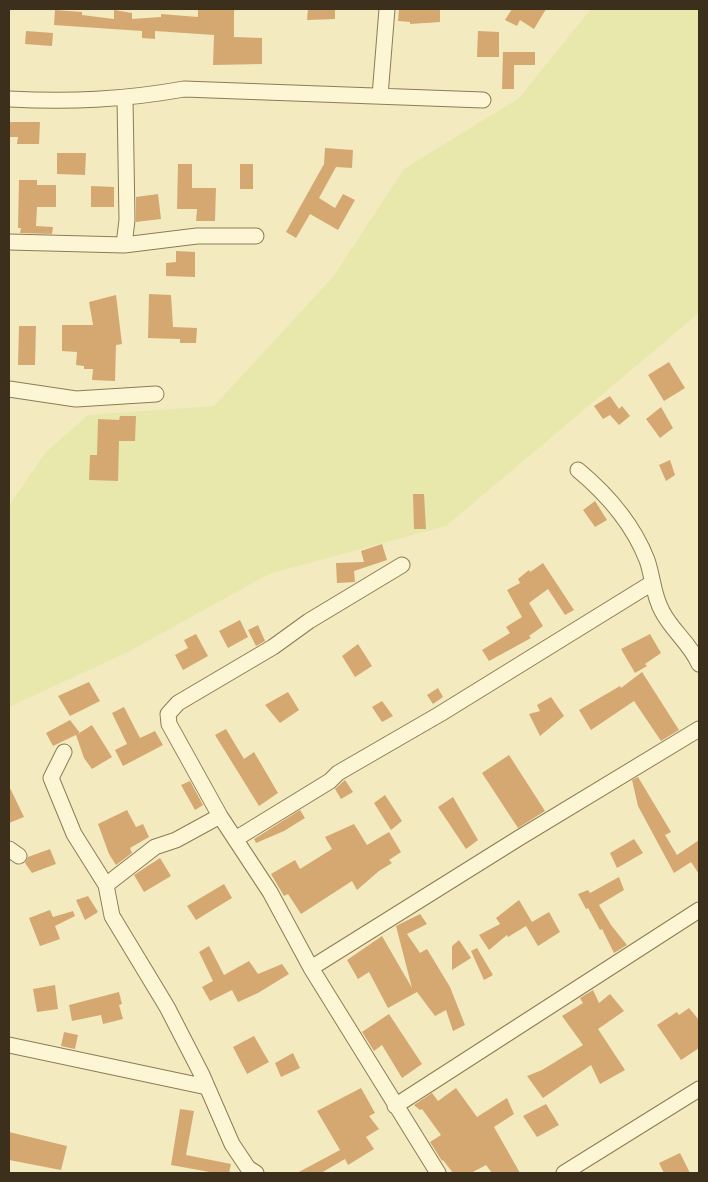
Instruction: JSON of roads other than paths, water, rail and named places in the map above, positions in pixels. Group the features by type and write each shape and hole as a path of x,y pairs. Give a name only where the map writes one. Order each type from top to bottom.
{"street":[{"path":"380,96 387,9"},
{"path":"9,100 58,101 125,98 184,89 483,100"},
{"path":"124,245 127,220 125,98"},
{"path":"9,242 124,245 197,236 256,236"},
{"path":"9,389 76,399 156,394"},
{"path":"578,470 596,486 634,532 647,562 654,595 672,628 686,642 699,664"},
{"path":"402,565 309,621 273,647 178,703 168,714 169,724 220,816 270,892 311,968 438,1173"},
{"path":"236,838 330,782 338,773 440,714 652,583"},
{"path":"311,968 519,838 699,729"},
{"path":"64,752 51,778 74,834 106,885 112,916 167,1007 207,1087 232,1144 248,1168 256,1173"},
{"path":"106,885 155,847 176,840 220,816"},
{"path":"395,1106 699,910"},
{"path":"9,1046 207,1087"},
{"path":"564,1173 699,1089"}]}
